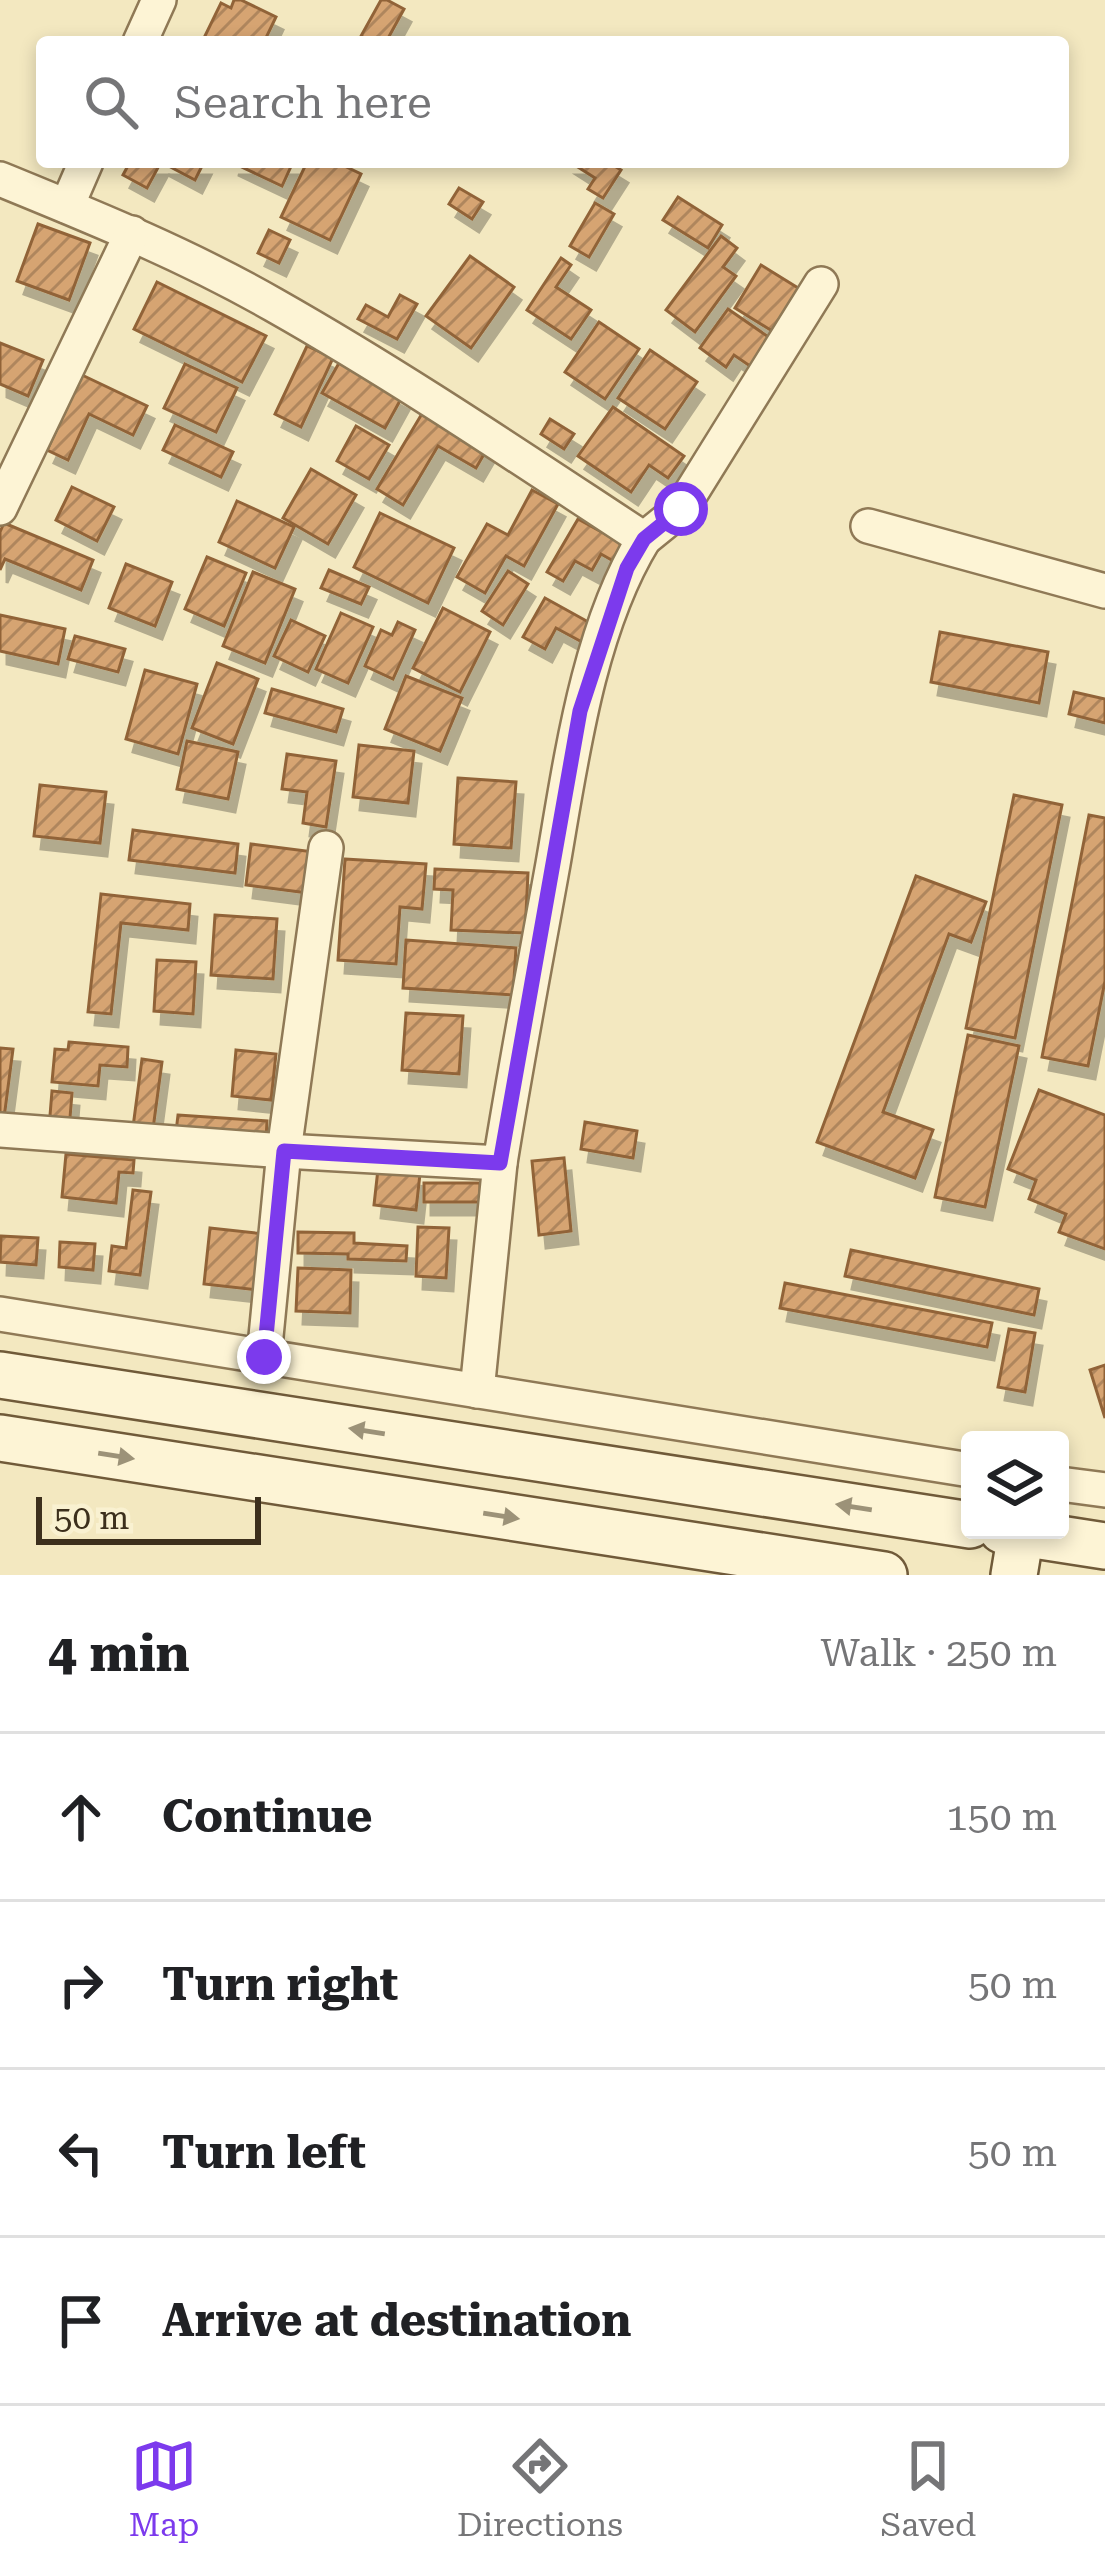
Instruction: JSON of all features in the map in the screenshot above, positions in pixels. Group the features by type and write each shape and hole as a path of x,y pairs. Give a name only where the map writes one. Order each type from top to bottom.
{"main road":[{"path":"0,1375 961,1524"},
{"path":"0,1438 884,1575"},
{"path":"1012,1546 1105,1546"}],"street":[{"path":"143,36 159,0"},
{"path":"67,206 83,168"},
{"path":"0,179 132,233 271,303 427,397 644,539"},
{"path":"0,508 132,233"},
{"path":"476,1391 500,1163 580,711 614,601 644,539 681,509 821,284"},
{"path":"868,526 1105,591"},
{"path":"264,1357 284,1151 326,848"},
{"path":"0,1130 500,1163"},
{"path":"0,1314 961,1469"},
{"path":"1069,1485 1105,1490"}],"building":[{"path":"234,0 241,0 276,17 267,36 205,36 221,3 231,8"},
{"path":"381,0 404,9 389,36 361,36"},
{"path":"127,168 158,168 147,188 123,175"},
{"path":"172,168 201,168 195,180"},
{"path":"244,168 290,168 282,186"},
{"path":"304,168 348,168 361,174 330,240 281,217"},
{"path":"579,168 621,170 603,198 588,189 595,178"},
{"path":"459,188 483,202 472,219 449,204"},
{"path":"678,197 722,225 708,248 663,220"},
{"path":"595,203 614,214 589,257 570,246"},
{"path":"38,224 90,243 69,300 17,281"},
{"path":"269,230 290,240 279,263 258,253"},
{"path":"721,236 737,248 723,267 736,276 695,332 666,310"},
{"path":"470,256 514,287 471,348 426,316"},
{"path":"561,258 571,265 556,287 591,310 571,339 527,310"},
{"path":"761,265 803,291 777,334 735,308"},
{"path":"157,282 266,336 242,382 134,329"},
{"path":"400,295 417,304 397,339 358,319 366,305 388,317"},
{"path":"728,309 770,338 750,366 734,355 726,367 700,348"},
{"path":"599,322 639,349 605,399 565,372"},
{"path":"0,343 43,360 28,396 0,384"},
{"path":"307,346 333,358 301,427 275,414"},
{"path":"650,350 697,382 665,429 618,398"},
{"path":"339,363 402,397 385,428 322,393"},
{"path":"185,364 237,388 216,432 164,408"},
{"path":"82,375 147,406 133,435 89,414 68,460 47,450"},
{"path":"613,407 684,456 668,478 649,465 631,492 578,456"},
{"path":"423,412 487,449 476,468 438,446 403,505 377,489"},
{"path":"550,419 574,434 564,449 541,434"},
{"path":"175,425 233,452 221,477 163,450"},
{"path":"356,426 389,445 369,479 337,461"},
{"path":"311,469 356,495 328,544 283,518"},
{"path":"72,487 114,507 97,541 56,520"},
{"path":"532,490 558,504 524,566 506,556 485,593 457,577 487,524 508,535"},
{"path":"237,501 294,527 275,568 219,542"},
{"path":"380,513 454,548 428,603 354,567"},
{"path":"578,519 625,545 615,562 601,554 592,570 575,561 563,581 547,572"},
{"path":"4,523 93,560 81,590 5,559 0,570"},
{"path":"207,557 246,573 224,626 185,609"},
{"path":"126,564 172,582 155,626 109,608"},
{"path":"329,570 369,587 361,604 321,588"},
{"path":"508,571 528,584 503,625 482,611"},
{"path":"253,572 295,589 265,663 223,646"},
{"path":"545,598 592,624 582,642 556,628 545,649 523,637"},
{"path":"443,608 490,632 460,692 413,668"},
{"path":"341,613 373,627 348,683 316,669"},
{"path":"0,615 65,629 58,664 0,651"},
{"path":"291,620 325,636 308,672 274,656"},
{"path":"398,622 415,630 393,679 365,666 381,630 392,635"},
{"path":"940,632 1048,652 1039,703 931,682"},
{"path":"75,636 125,649 118,672 68,659"},
{"path":"217,663 258,679 233,744 192,728"},
{"path":"145,670 197,684 178,754 126,739"},
{"path":"406,676 462,698 440,751 385,729"},
{"path":"272,689 343,709 336,732 265,713"},
{"path":"1074,692 1105,699 1105,723 1069,714"},
{"path":"187,741 238,752 228,799 177,789"},
{"path":"359,745 414,751 408,803 353,797"},
{"path":"287,754 336,761 326,827 303,823 307,792 282,789"},
{"path":"458,778 516,782 511,848 454,844"},
{"path":"40,785 106,792 100,843 34,836"},
{"path":"1014,795 1062,805 1015,1038 966,1028"},
{"path":"1089,815 1105,818 1105,981 1088,1066 1042,1057"},
{"path":"133,830 238,844 235,873 129,860"},
{"path":"251,844 314,852 308,893 246,885"},
{"path":"345,859 426,864 422,909 400,907 396,964 338,960"},
{"path":"435,869 528,873 525,933 451,930 453,890 434,889"},
{"path":"916,876 986,902 971,942 949,934 883,1112 933,1130 915,1178 817,1142"},
{"path":"101,894 190,904 188,930 121,923 111,1014 88,1012"},
{"path":"215,915 277,919 273,979 211,975"},
{"path":"406,940 516,948 513,995 403,988"},
{"path":"157,960 196,962 193,1014 154,1011"},
{"path":"406,1013 463,1016 459,1074 402,1070"},
{"path":"968,1035 1019,1046 985,1207 935,1197"},
{"path":"69,1042 128,1047 127,1067 100,1065 98,1086 52,1082 55,1049 68,1050"},
{"path":"0,1048 13,1049 4,1118 0,1118"},
{"path":"236,1050 276,1054 271,1100 232,1096"},
{"path":"142,1059 162,1062 153,1129 133,1127"},
{"path":"1039,1090 1105,1115 1105,1249 1059,1232 1066,1214 1029,1199 1036,1180 1008,1169"},
{"path":"52,1091 72,1093 69,1130 49,1128"},
{"path":"178,1115 267,1121 266,1139 176,1132"},
{"path":"585,1122 637,1131 633,1158 581,1149"},
{"path":"66,1154 134,1160 133,1173 119,1172 116,1203 62,1197"},
{"path":"564,1158 571,1231 539,1235 532,1161"},
{"path":"378,1169 420,1174 416,1210 374,1205"},
{"path":"424,1183 480,1183 480,1202 424,1202"},
{"path":"133,1190 151,1192 140,1275 109,1271 112,1246 126,1248"},
{"path":"418,1227 449,1228 446,1278 416,1276"},
{"path":"210,1228 273,1235 267,1291 204,1284"},
{"path":"298,1232 354,1233 354,1243 407,1246 406,1261 298,1253"},
{"path":"1,1236 38,1238 36,1265 0,1262"},
{"path":"60,1242 95,1244 93,1270 59,1267"},
{"path":"851,1250 1039,1289 1034,1315 845,1276"},
{"path":"298,1268 351,1270 350,1313 296,1311"},
{"path":"785,1283 992,1323 987,1347 780,1308"},
{"path":"1009,1329 1035,1333 1025,1392 998,1387"},
{"path":"1105,1365 1105,1418 1090,1370"}],"route":[{"path":"264,1357 284,1151 500,1163 580,711 627,568 644,539 681,509"}]}
